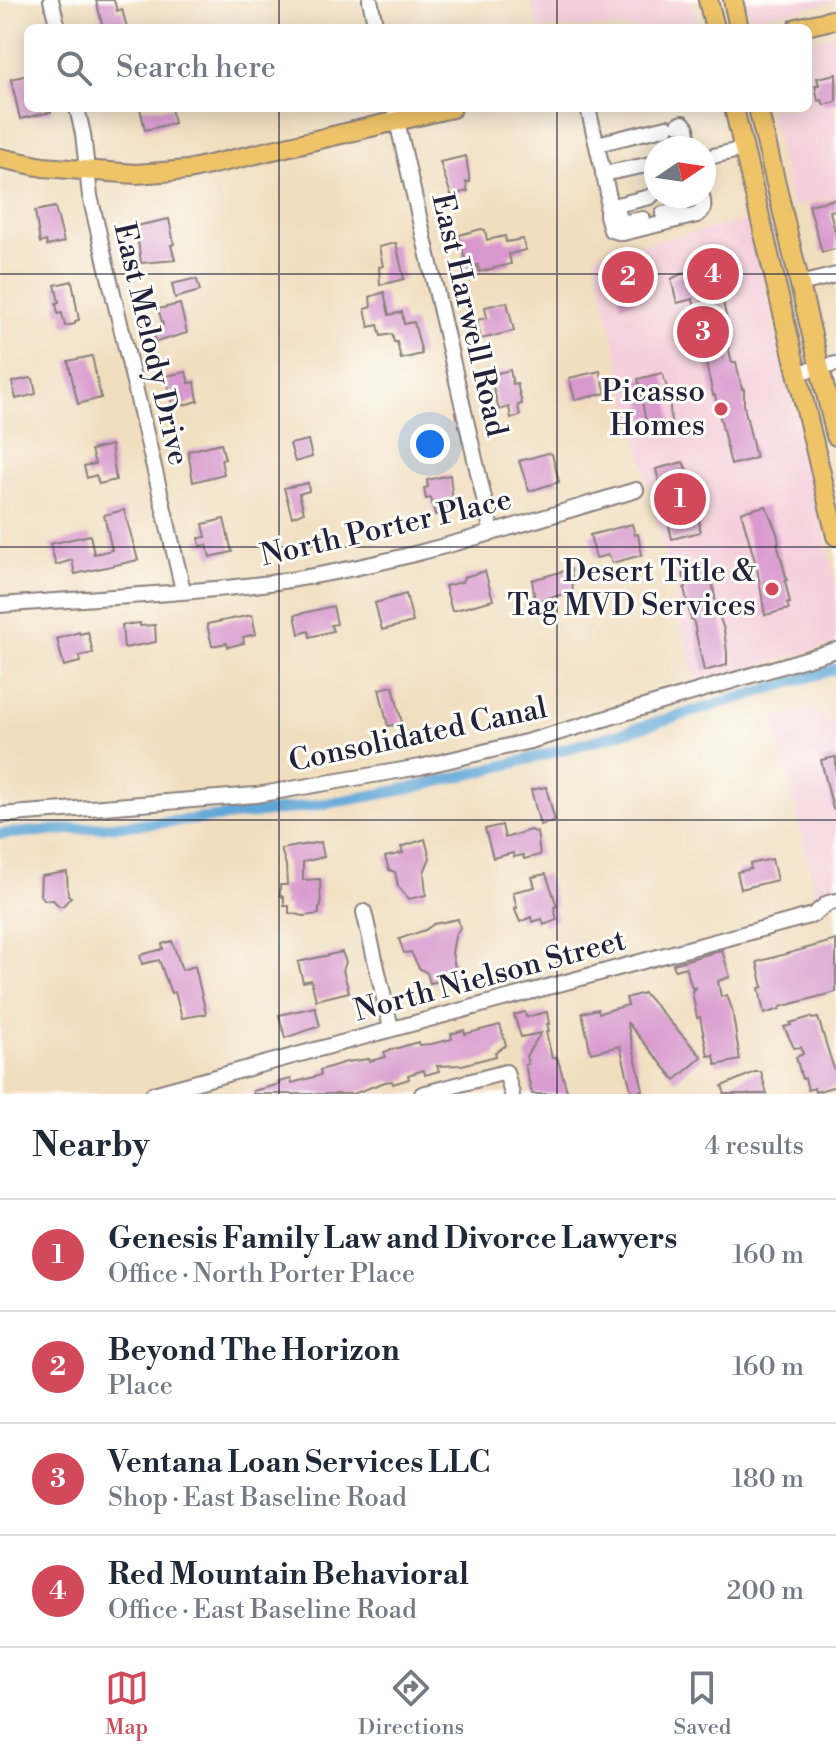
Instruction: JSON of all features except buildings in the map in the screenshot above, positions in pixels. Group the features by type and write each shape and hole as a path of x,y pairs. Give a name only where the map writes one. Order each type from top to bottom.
{"main road":[{"path":"708,0 714,24"},
{"path":"733,0 738,24"},
{"path":"812,25 836,19"},
{"path":"735,112 836,536"},
{"path":"759,112 800,284 828,366 836,436"},
{"path":"0,158 43,167 86,171 136,174 188,170 396,114"}],"street":[{"path":"51,0 57,24"},
{"path":"370,0 375,24"},
{"name":"East Melody Drive","path":"78,112 86,171 183,590"},
{"path":"589,112 611,206 611,230 623,233 697,215 703,208"},
{"name":"East Harwell Road","path":"396,114 492,533"},
{"path":"597,144 683,123 688,136"},
{"path":"716,155 744,149"},
{"path":"603,174 644,165"},
{"path":"611,206 644,198"},
{"path":"611,206 618,217 627,222 678,211 680,208"},
{"path":"800,284 836,275"},
{"path":"797,373 828,366"},
{"name":"North Porter Place","path":"0,605 254,585 351,568 492,533 636,490"},
{"name":"Consolidated Canal","path":"0,815 256,795 420,767 530,741 836,650"},
{"name":"North Nielson Street","path":"153,1094 813,915 828,903 836,901"},
{"path":"364,912 391,1028"},
{"path":"422,1094 506,1072 512,1094"}],"shaded area":[{"path":"531,0 691,0 697,22 696,24 537,24"},
{"path":"744,0 836,2 759,17 750,15"},
{"path":"834,35 836,197 792,207 770,112 812,112 812,39"},
{"path":"748,220 836,584 836,644 695,682 594,255"},
{"path":"808,709 836,721 836,894 818,902 774,719"}],"waterway":[{"path":"0,834 257,813 410,788 571,748 836,669"}],"place":[{"name":"Red Mountain Behavioral","path":"713,274"},
{"name":"Beyond The Horizon","path":"628,277"},
{"name":"Ventana Loan Services LLC","path":"703,332"},
{"name":"Picasso Homes","path":"721,409"},
{"name":"Genesis Family Law and Divorce Lawyers","path":"680,499"},
{"name":"Desert Title & Tag MVD Services","path":"772,589"}]}
